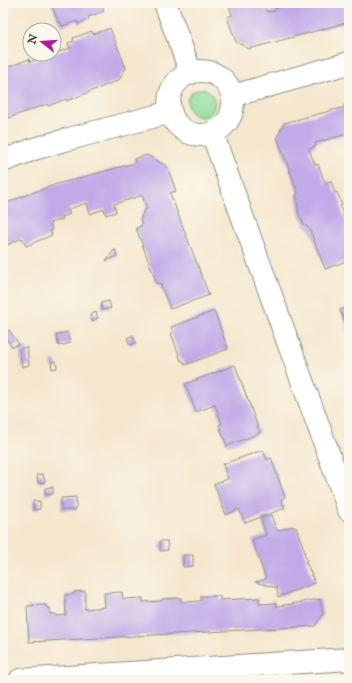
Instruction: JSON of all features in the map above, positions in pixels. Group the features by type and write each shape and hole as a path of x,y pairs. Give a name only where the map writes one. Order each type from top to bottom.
{"street":[{"path":"165,3 191,73"},
{"path":"232,96 349,63"},
{"path":"206,71 215,74 226,83 232,96 233,102 231,115 224,125 219,129 201,135 188,132 177,123 171,112 170,96 174,87 181,79 191,73 206,71"},
{"path":"3,161 34,149 171,112"},
{"path":"212,132 349,510"},
{"path":"20,680 349,659"}],"green space":[{"path":"201,89 211,93 215,103 211,113 201,117 191,113 187,103 191,93"}],"building":[{"path":"51,3 101,3 104,11 88,17 89,19 78,24 77,21 62,26 62,22 58,22"},
{"path":"228,3 262,3 267,12 275,11 275,9 291,3 349,3 349,22 249,49 236,42 227,17 232,15"},
{"path":"110,28 126,68 119,80 67,101 66,99 48,106 47,104 3,120 3,69 22,62 62,62 62,51 70,48 68,43 74,41 73,38 92,31 93,34"},
{"path":"349,103 349,140 347,134 315,143 316,146 309,149 315,165 318,164 325,183 331,181 335,193 337,192 346,223 349,223 349,260 325,269 310,230 304,224 299,214 296,195 298,193 277,137 284,123 345,107 344,105"},
{"path":"147,155 167,166 176,191 170,193 209,295 170,309 160,283 157,284 136,228 141,226 142,224 140,220 144,210 147,209 142,195 114,204 116,212 106,215 104,209 90,214 87,203 68,209 70,214 62,217 63,219 50,223 52,230 50,231 52,235 26,246 22,238 3,247 3,205 57,184 135,163 134,159"},
{"path":"115,249 117,256 106,261"},
{"path":"109,301 111,308 102,310 101,303"},
{"path":"349,307 349,333 340,310"},
{"path":"214,311 228,349 185,365 183,360 181,361 171,333 173,332 171,327"},
{"path":"96,312 98,318 92,321 90,315"},
{"path":"9,330 19,344 12,347 3,334"},
{"path":"67,332 70,343 59,346 56,335"},
{"path":"133,335 136,343 130,345 127,338"},
{"path":"27,347 29,365 22,367 19,349"},
{"path":"51,361 56,361 57,368 52,369"},
{"path":"235,365 260,433 227,446 219,425 222,424 215,405 196,412 185,384"},
{"path":"263,450 267,460 271,458 285,497 281,499 285,508 245,523 239,509 226,515 214,484 228,479 223,464"},
{"path":"43,474 45,482 38,483 37,475"},
{"path":"53,487 53,494 45,495 45,488"},
{"path":"76,497 76,510 61,510 61,498"},
{"path":"33,501 40,501 40,509 33,510"},
{"path":"271,515 277,531 293,526 294,528 296,527 305,552 307,561 305,562 315,583 278,597 277,588 255,582 266,579 252,540 266,535 261,519"},
{"path":"160,541 167,541 168,550 160,551"},
{"path":"183,555 193,555 193,566 183,567"},
{"path":"85,591 85,609 105,607 104,593 122,592 123,599 143,598 143,602 181,598 181,602 201,601 201,596 220,596 220,600 259,598 259,604 276,603 276,606 279,606 320,599 323,614 315,626 29,642 27,606 46,605 47,608 50,608 50,614 56,614 56,616 66,615 65,595"}]}
